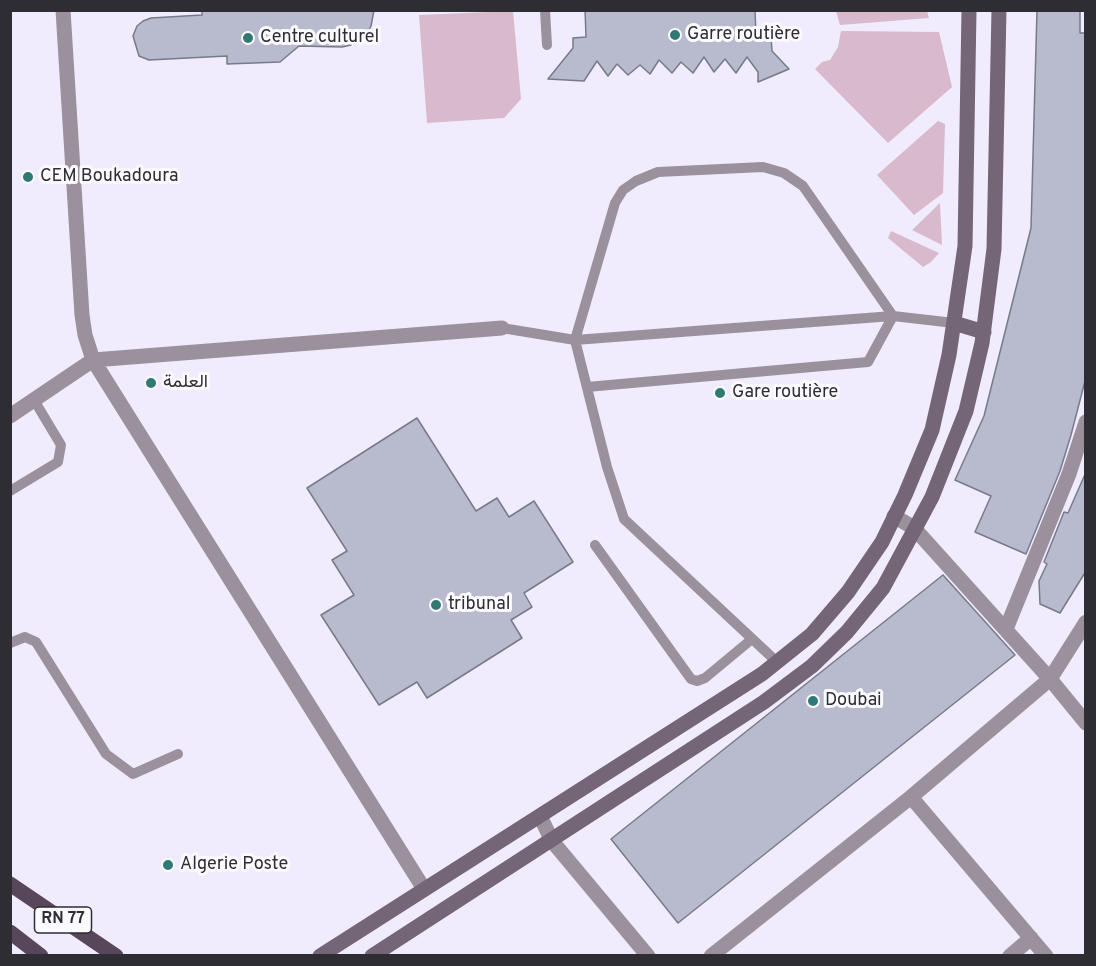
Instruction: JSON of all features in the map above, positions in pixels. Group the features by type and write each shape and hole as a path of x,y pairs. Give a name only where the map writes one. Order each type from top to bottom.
{"main road":[{"path":"320,956 762,674 812,634 848,592 882,542 932,430 954,322 965,246 969,10"},
{"path":"372,956 764,702 812,666 847,632 883,588 932,497 966,411 984,332 994,249 999,10"},
{"path":"954,322 984,332"},
{"name":"RN 77","path":"10,884 116,956"},
{"name":"RN 77","path":"10,932 41,956"}],"street":[{"path":"63,10 82,315 85,335 93,360 424,889"},
{"path":"10,416 93,360 502,328"},
{"path":"1006,629 1069,474 1086,422"},
{"path":"894,516 914,528 1006,629 1086,723"},
{"path":"711,956 911,797 1050,679 1086,622"},
{"path":"911,797 1046,956"},
{"path":"540,816 552,841 648,956"},
{"path":"1010,956 1031,938"}],"lane":[{"path":"545,10 547,45"},
{"path":"777,662 624,519 607,467 575,340 615,203 623,190 636,181 658,172 763,167 784,173 803,186 893,316"},
{"path":"587,387 868,362 893,316"},
{"path":"502,328 575,340 893,316 954,322"},
{"path":"10,491 58,462 61,445 34,400"},
{"path":"595,545 690,679 697,681 705,678 752,639"},
{"path":"10,643 25,637 36,642 106,754 133,774 178,754"}],"shaded area":[{"path":"513,11 521,99 504,118 427,123 419,15"},
{"path":"836,11 927,11 929,18 840,25"},
{"path":"841,31 939,32 952,87 888,143 815,69 822,62 830,60 838,47"},
{"path":"938,121 945,124 943,193 914,215 877,175"},
{"path":"940,203 942,245 912,230"},
{"path":"891,231 939,253 923,267 888,238"}],"building":[{"name":"Centre culturel","path":"202,10 374,10 367,34 351,45 342,47 299,46 280,62 227,64 227,56 149,60 139,56 133,36 137,26 143,21 151,18 202,15"},
{"path":"585,10 755,10 756,36 771,36 772,51 789,69 758,82 758,72 747,57 736,73 725,59 714,72 704,57 693,73 681,62 672,73 659,60 650,74 640,65 628,75 617,64 608,76 597,61 584,81 548,79 573,48 573,38 586,37"},
{"path":"1037,10 1080,10 1080,33 1086,33 1086,377 1060,471 1026,554 975,532 991,496 955,480 984,416 1031,228"},
{"path":"417,418 476,511 497,498 509,517 534,501 573,562 524,593 532,607 511,620 522,638 427,698 417,682 379,705 321,615 354,595 332,560 347,551 307,488"},
{"path":"1086,472 1086,571 1060,613 1040,604 1039,581 1064,512 1068,513"},
{"path":"943,575 1015,655 678,923 611,839"}],"place":[{"name":"Garre routière","path":"675,35"},
{"name":"Centre culturel","path":"248,38"},
{"name":"CEM Boukadoura","path":"28,177"},
{"name":"العلمة","path":"151,383"},
{"name":"Gare routière","path":"720,393"},
{"name":"tribunal","path":"436,605"},
{"name":"Doubai","path":"813,701"},
{"name":"Algerie Poste","path":"168,865"}]}
